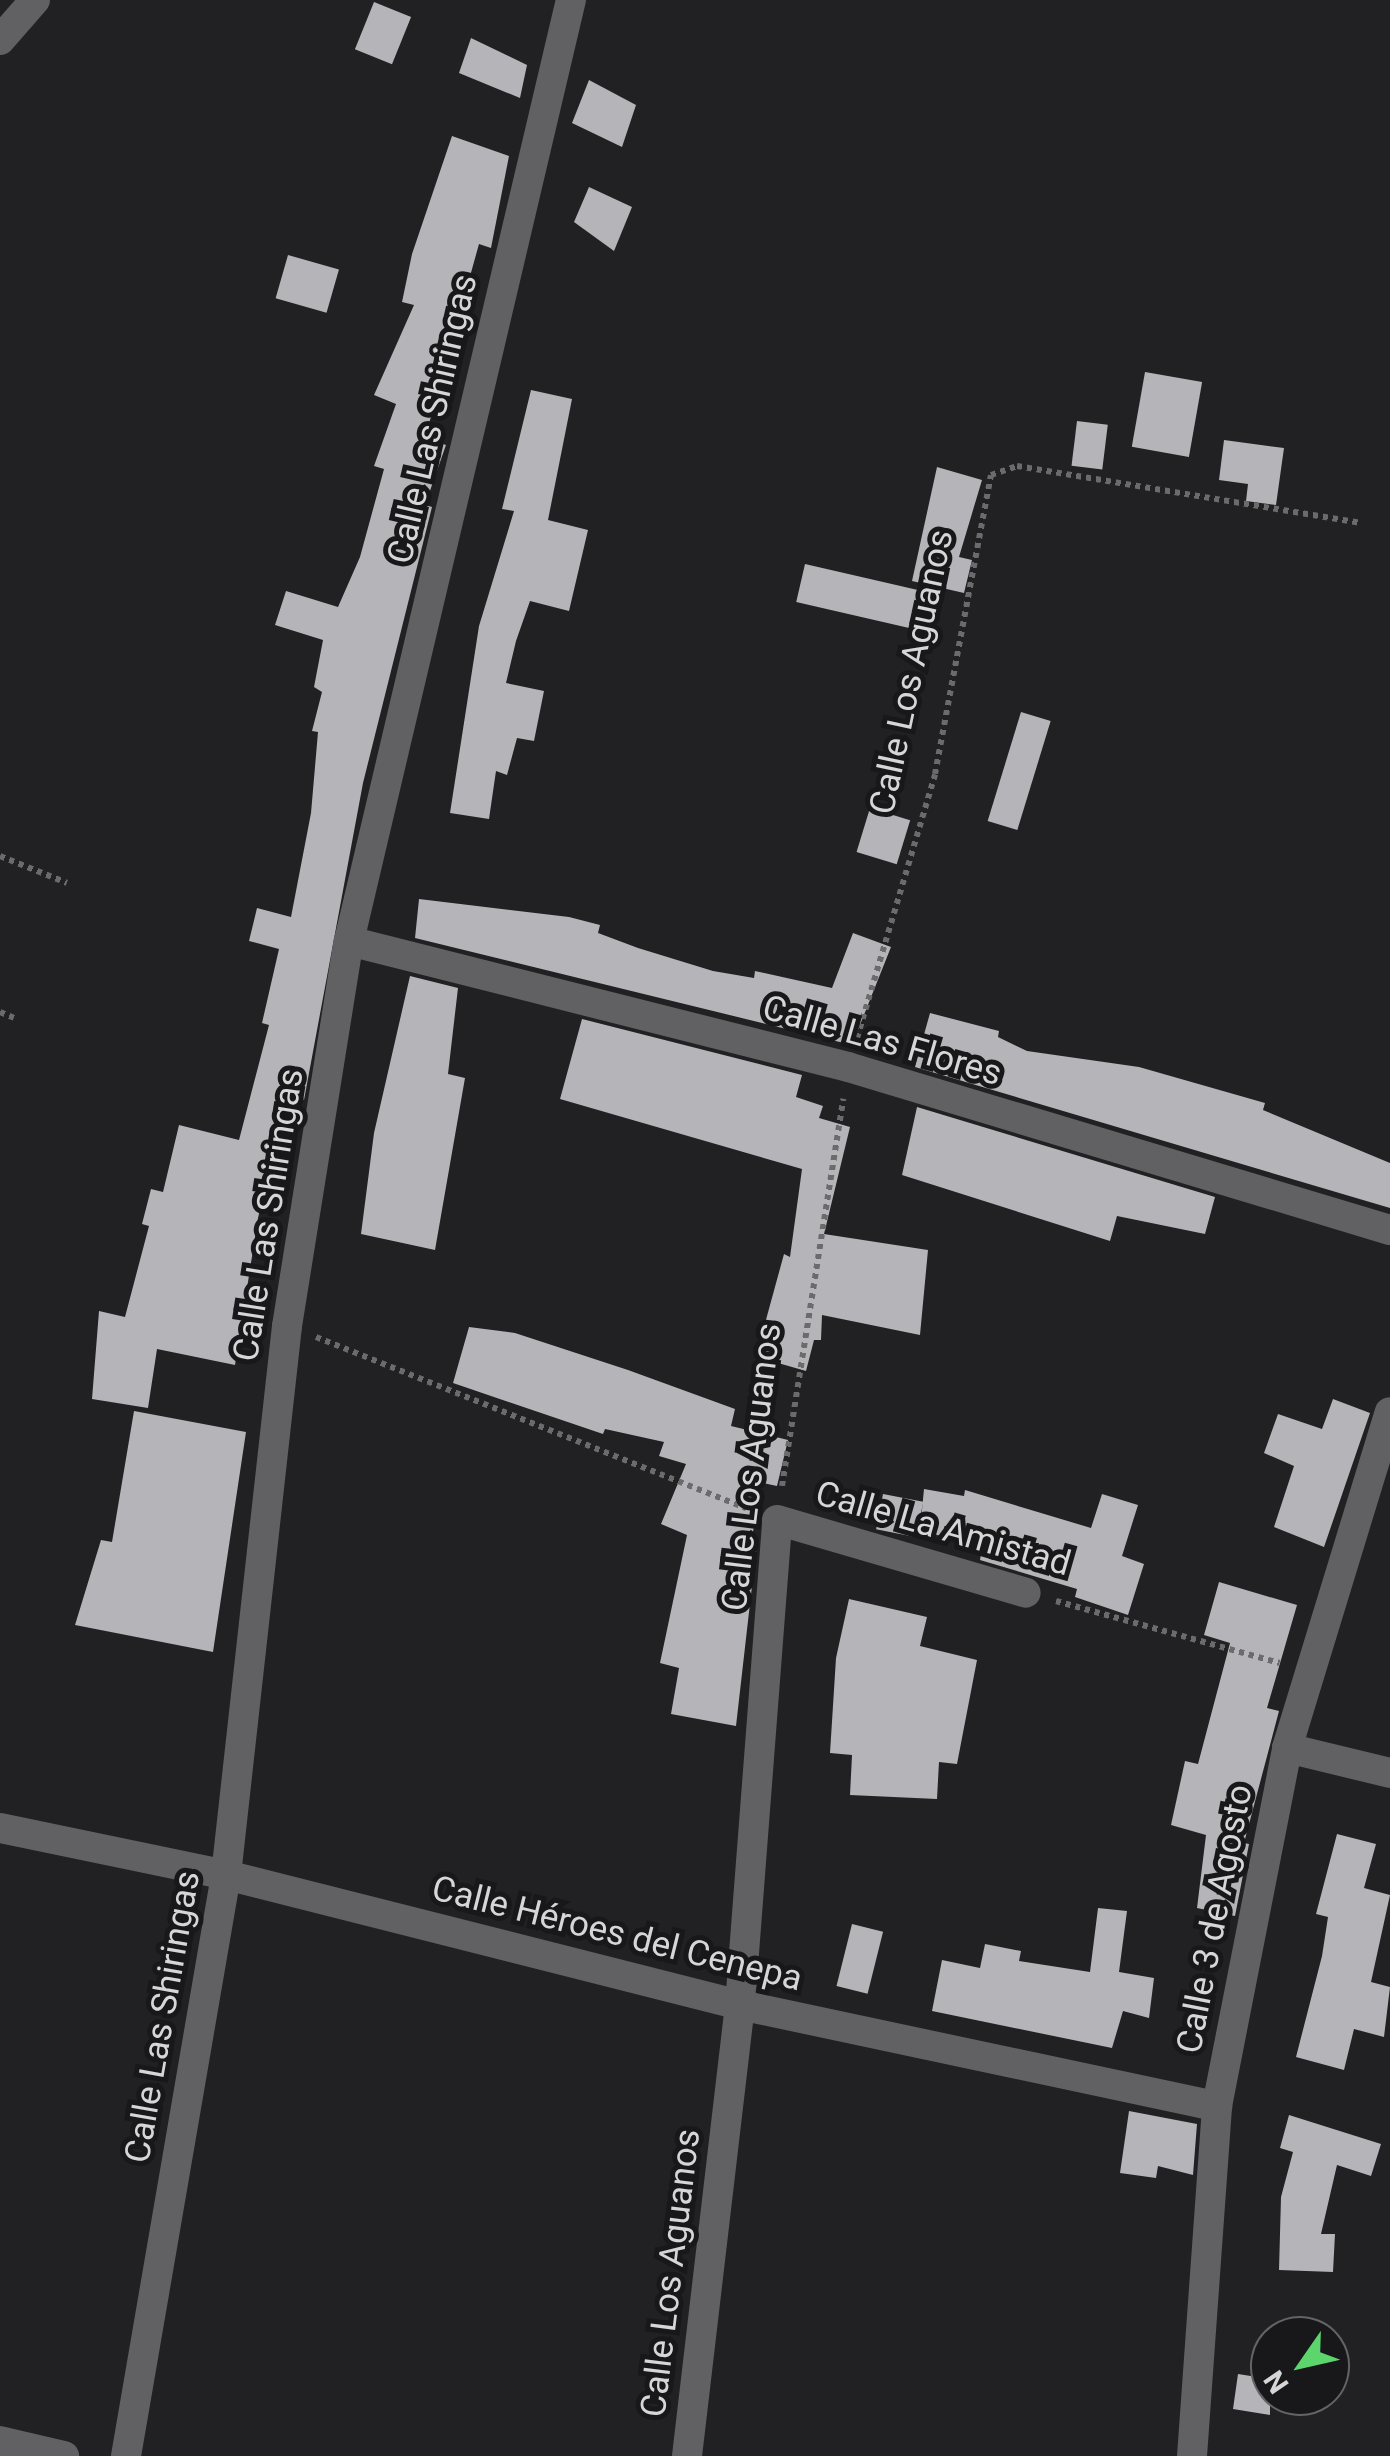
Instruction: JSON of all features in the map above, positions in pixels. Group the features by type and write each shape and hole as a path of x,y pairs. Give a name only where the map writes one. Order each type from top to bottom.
{"street":[{"path":"0,40 35,0"},
{"name":"Calle Las Shiringas","path":"126,2456 226,1875 287,1326 349,941 571,0"},
{"name":"Calle Las Flores","path":"349,941 848,1067 1390,1230"},
{"name":"Calle 3 de Agosto","path":"1192,2456 1217,2106 1287,1748 1390,1412"},
{"name":"Calle La Amistad","path":"777,1520 1026,1593"},
{"name":"Calle Los Aguanos","path":"688,2456 740,2005 777,1520"},
{"path":"1287,1748 1390,1773"},
{"name":"Calle Héroes del Cenepa","path":"0,1828 226,1875 740,2005 1217,2106"},
{"path":"0,2441 64,2456"}],"path":[{"name":"Calle Los Aguanos","path":"777,1520 848,1067 935,774 991,475 1017,466 1361,523"},
{"path":"0,856 68,883"},
{"path":"0,1012 14,1018"},
{"name":"Calle La Amistad","path":"287,1326 777,1520"},
{"name":"Calle La Amistad","path":"1026,1593 1308,1670"}],"building":[{"path":"374,2 411,17 392,64 355,49"},
{"path":"471,38 527,65 520,98 459,73"},
{"path":"589,80 636,105 622,147 572,123"},
{"path":"452,136 509,156 491,248 479,244 425,438 446,445 425,505 432,507 363,783 304,1100 287,1096 258,1218 235,1365 157,1349 148,1408 92,1399 99,1311 125,1317 149,1226 142,1224 151,1189 163,1192 179,1125 239,1140 269,1025 262,1023 279,949 249,941 257,908 291,917 311,813 318,732 312,731 322,692 314,687 323,640 275,625 286,591 338,607 360,557 384,469 374,466 396,404 374,395 414,305 402,302 412,254"},
{"path":"589,187 632,207 614,251 574,222"},
{"path":"288,255 339,270 327,313 276,298"},
{"path":"1145,372 1202,382 1189,457 1132,447"},
{"path":"531,390 572,399 548,520 588,530 569,611 530,601 516,641 506,683 544,691 534,741 517,738 507,775 496,771 489,819 450,813 479,626 514,511 502,509"},
{"path":"1077,421 1108,425 1102,469 1072,466"},
{"path":"1224,440 1284,448 1276,505 1246,501 1248,484 1219,480"},
{"path":"937,467 982,480 959,557 972,560 964,593 912,581"},
{"path":"805,564 938,595 930,633 796,602"},
{"path":"1021,712 1051,721 1017,830 988,821"},
{"path":"870,808 910,820 897,864 857,852"},
{"path":"419,899 569,917 600,925 598,933 638,948 713,971 754,978 755,971 832,988 853,933 891,947 852,1045 415,938"},
{"path":"410,976 458,988 448,1074 465,1078 435,1250 361,1234 374,1133"},
{"path":"930,1013 999,1031 998,1037 1027,1051 1139,1067 1265,1103 1263,1110 1390,1163 1390,1208 915,1067"},
{"path":"582,1019 802,1075 796,1097 823,1106 819,1118 850,1127 824,1234 928,1250 920,1335 822,1315 821,1340 814,1340 806,1371 764,1359 771,1329 764,1327 784,1254 790,1257 802,1169 560,1099"},
{"path":"917,1107 1215,1197 1205,1234 1117,1216 1110,1241 902,1175"},
{"path":"469,1327 515,1333 628,1370 735,1409 731,1426 788,1440 777,1486 763,1483 749,1551 756,1551 736,1726 671,1714 679,1668 660,1663 687,1535 661,1524 686,1464 659,1456 664,1442 605,1429 603,1434 453,1383"},
{"path":"1333,1399 1370,1413 1324,1547 1274,1527 1294,1466 1264,1453 1278,1414 1322,1429"},
{"path":"134,1411 246,1432 213,1652 75,1625 101,1540 112,1542"},
{"path":"924,1489 964,1496 965,1490 1091,1528 1102,1494 1138,1505 1122,1556 1144,1564 1128,1615 1075,1597 1077,1589 980,1560 982,1548 920,1530"},
{"path":"883,1494 923,1502 916,1537 876,1529"},
{"path":"1219,1582 1297,1605 1267,1708 1279,1711 1244,1843 1249,1844 1235,1916 1197,1908 1206,1835 1171,1825 1185,1761 1198,1764 1230,1643 1204,1635"},
{"path":"849,1599 927,1617 920,1646 977,1660 957,1764 939,1762 937,1799 850,1795 852,1755 830,1753 836,1658"},
{"path":"1337,1834 1376,1844 1364,1888 1390,1895 1371,1982 1390,1987 1384,2037 1354,2029 1344,2070 1296,2057 1322,1956 1328,1917 1316,1914"},
{"path":"1098,1908 1127,1911 1119,1972 1154,1978 1149,2018 1123,2011 1112,2048 932,2011 942,1960 980,1968 985,1944 1021,1951 1019,1961 1090,1972"},
{"path":"852,1924 883,1932 868,1994 837,1986"},
{"path":"1129,2111 1197,2124 1193,2175 1158,2166 1156,2178 1120,2173"},
{"path":"1289,2115 1381,2144 1371,2176 1337,2165 1321,2234 1335,2234 1333,2272 1279,2270 1281,2197 1293,2152 1280,2148"},
{"path":"1238,2374 1250,2376 1250,2412 1233,2409"}]}
